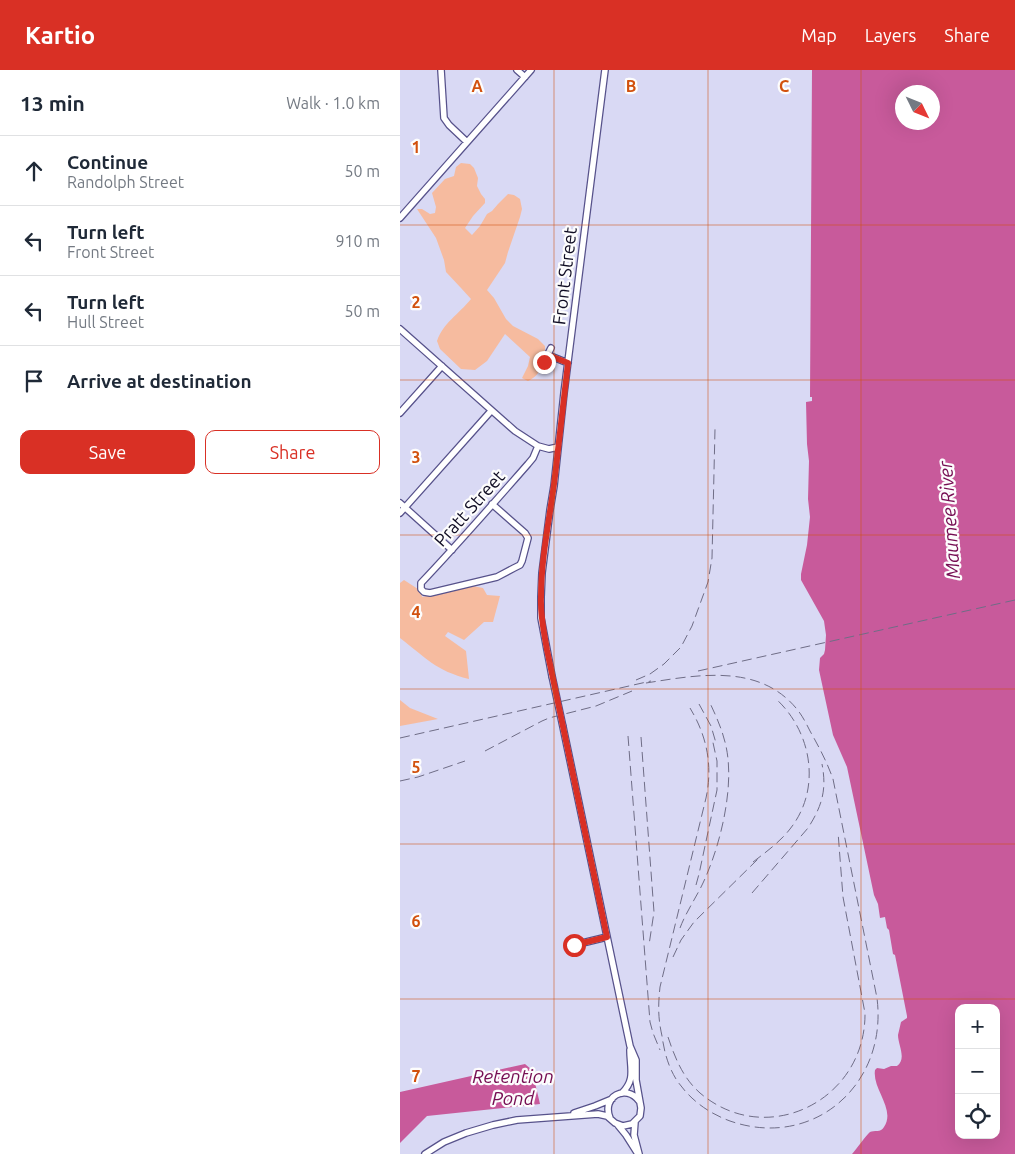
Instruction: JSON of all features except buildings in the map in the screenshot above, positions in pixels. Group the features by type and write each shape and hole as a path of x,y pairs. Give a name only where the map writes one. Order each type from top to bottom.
{"street":[{"path":"441,70 444,118 468,142"},
{"path":"517,70 525,77"},
{"path":"400,218 531,70"},
{"name":"Front Street","path":"605,70 540,597 543,630 552,676 630,1046 636,1060 639,1102"},
{"path":"400,329 515,431 538,446 549,449 558,447"},
{"path":"544,362 551,348"},
{"path":"548,355 568,363"},
{"path":"400,413 442,366"},
{"path":"400,513 403,505 491,410"},
{"name":"Pratt Street","path":"492,504 525,533 528,538 520,565 496,577 430,593 424,592 421,589 422,583 452,550 492,504 533,458 538,446"},
{"path":"403,505 452,550"},
{"path":"574,945 607,937"},
{"name":"Front Street","path":"622,1093 629,1085 632,1076 630,1046"},
{"path":"425,1154 444,1142 466,1133 517,1120 598,1114 605,1115 624,1126 635,1122 641,1112 639,1102 632,1094 622,1093 595,1106 567,1116"},
{"path":"612,1098 609,1103 609,1114 638,1154"},
{"path":"635,1122 634,1135 638,1154"}],"shaded area":[{"path":"461,163 470,164 474,168 478,178 477,186 485,199 485,203 465,228 472,235 487,214 508,194 520,199 522,209 505,263 487,290 506,319 513,326 538,339 545,346 540,371 528,381 522,378 530,357 505,334 487,361 475,370 461,369 440,349 437,341 447,324 471,299 446,272 436,238 417,209 422,209 430,214 435,213 436,207 432,193 445,179 454,176 456,167"},
{"path":"404,580 421,591 422,597 473,586 483,588 487,595 500,596 493,622 484,622 464,640 448,632 445,636 466,651 469,679 439,668 400,638 400,583"},
{"path":"400,700 410,708 438,719 400,726"}],"water":[{"name":"Maumee River","path":"812,70 1015,70 1015,1154 852,1154 870,1132 881,1130 887,1120 886,1106 877,1084 875,1070 877,1068 884,1069 897,1066 900,1063 902,1056 898,1035 901,1022 907,1016 889,930 885,917 880,918 847,767 833,735 819,670 820,658 825,650 826,635 824,621 801,580 810,517 806,402 812,401 812,397 810,397"},
{"name":"Retention Pond","path":"525,1064 532,1070 540,1104 427,1116 400,1143 400,1092"}],"railway":[{"path":"636,680 650,674 664,664 681,647 692,626 708,582 712,558 715,429"},
{"path":"698,671 1015,600"},
{"path":"646,683 686,677 726,676 745,678 764,684 781,694 796,708 804,719 833,779 877,998 877,1029 870,1058 857,1083 839,1103 816,1118 790,1126 761,1128 730,1121 714,1114 693,1099 681,1086 671,1069 665,1053 659,1018 660,987 706,798 709,774 707,751 701,729 690,708"},
{"path":"400,738 651,681"},
{"path":"485,751 549,718 596,706 632,691"},
{"path":"753,862 777,843 790,829 800,813 809,779 804,743 788,711 775,698"},
{"path":"680,928 709,869 719,839 726,806 729,774 727,751 721,729 709,701"},
{"path":"699,704 711,726 716,743"},
{"path":"628,736 650,1022 660,1050"},
{"path":"641,737 654,912 649,945"},
{"path":"696,885 717,790 717,761 712,738"},
{"path":"400,781 465,761"},
{"path":"752,893 813,820 822,797 824,782 822,764"},
{"path":"668,1037 680,1067 689,1081 700,1093 726,1109 754,1117 782,1116 808,1107 831,1092 849,1070 861,1044 865,1013 843,897 838,832"},
{"path":"673,957 681,940 694,922 759,858"}],"route":[{"path":"544,362 548,355 568,363 542,573 540,597 542,618 607,937 574,945"}]}
